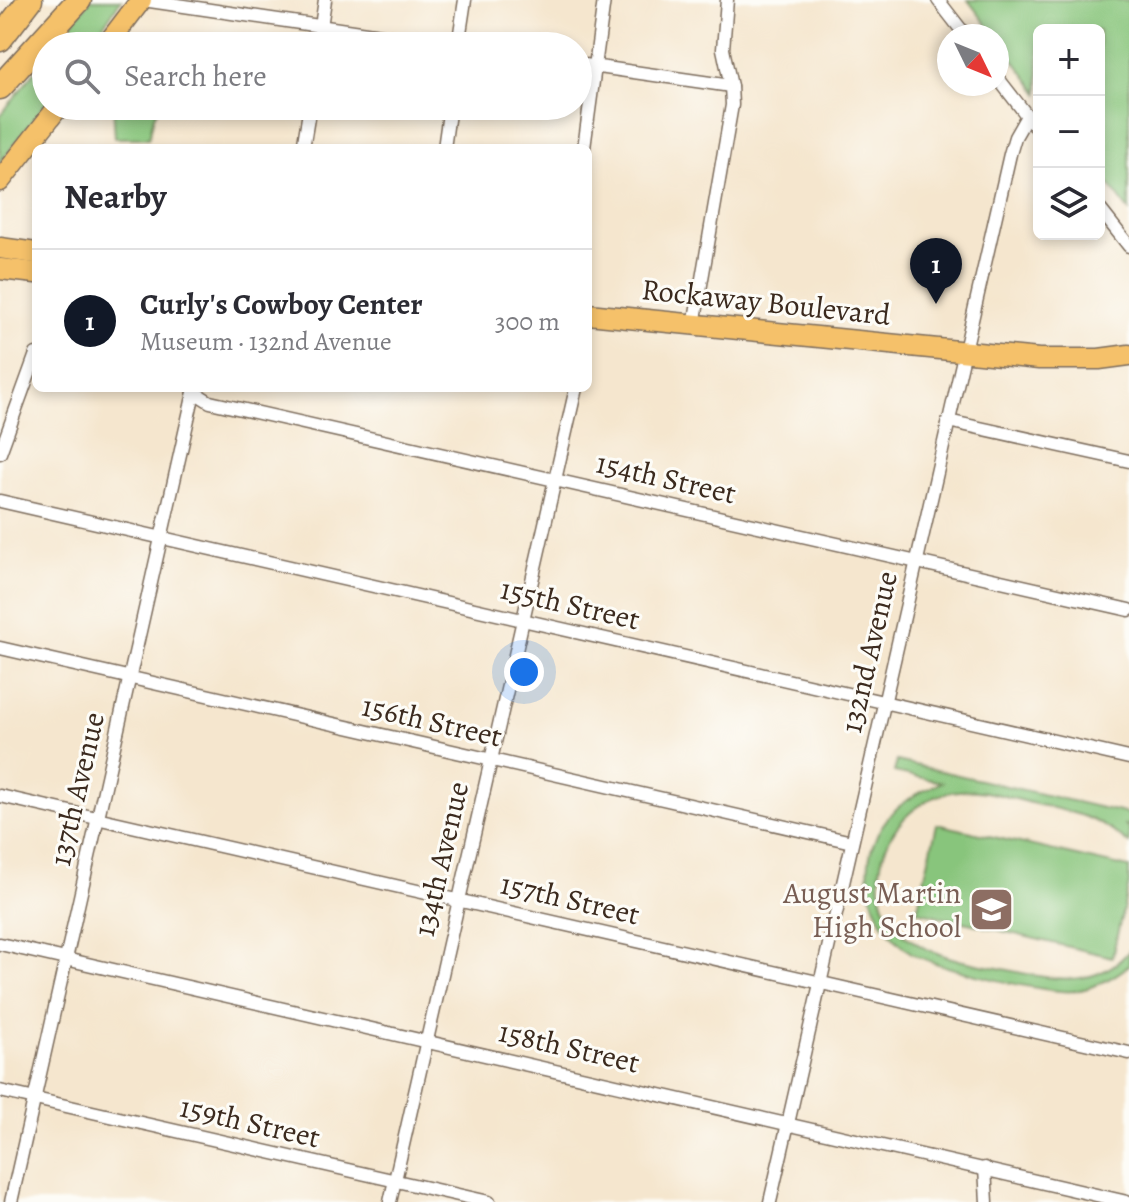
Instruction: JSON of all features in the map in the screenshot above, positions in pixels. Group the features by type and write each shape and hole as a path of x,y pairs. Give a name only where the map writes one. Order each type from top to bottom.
{"highway":[{"path":"0,39 30,0"},
{"path":"39,32 63,0"},
{"path":"49,32 79,0"},
{"path":"0,85 32,42"},
{"path":"0,85 32,51"}],"main road":[{"path":"117,32 142,0"},
{"path":"0,181 48,120"},
{"path":"0,248 32,252"},
{"path":"0,269 32,273"},
{"name":"Rockaway Boulevard","path":"592,314 1039,359 1099,359 1129,355"}],"street":[{"path":"142,0 185,3 362,32"},
{"path":"320,32 325,0"},
{"path":"459,32 465,0"},
{"path":"592,89 604,0"},
{"path":"694,325 729,121 731,86 723,49 727,0"},
{"path":"938,0 957,24"},
{"path":"592,66 731,86"},
{"path":"1009,93 1033,124"},
{"name":"132nd Avenue","path":"770,1202 964,352 1013,146 1027,116"},
{"path":"304,144 308,120"},
{"path":"445,144 448,120"},
{"path":"585,144 588,120"},
{"path":"1105,216 1129,246"},
{"path":"0,453 32,365"},
{"name":"137th Avenue","path":"11,1202 195,392"},
{"name":"154th Street","path":"198,392 210,402 1129,610"},
{"name":"134th Avenue","path":"390,1202 575,392"},
{"path":"948,421 1129,461"},
{"name":"155th Street","path":"0,501 1129,758"},
{"name":"156th Street","path":"0,648 852,842"},
{"name":"157th Street","path":"0,796 1129,1053"},
{"name":"158th Street","path":"0,944 1127,1202"},
{"name":"159th Street","path":"0,1091 489,1202"},
{"path":"985,1168 987,1202"}],"green space":[{"path":"90,0 121,0 99,32 65,32"},
{"path":"968,0 1129,0 1129,211 1105,179 1105,24 1033,24 1033,85 1009,54 1009,24 986,24"},
{"path":"32,75 33,120 0,163 0,116"},
{"path":"114,120 153,120 149,138 115,138"},
{"path":"897,761 1129,814 1129,826 1125,825 1129,830 1129,844 1106,827 1085,817 993,794 972,790 951,792 926,802 905,818 890,838 882,861 880,885 886,909 900,930 923,947 945,956 1048,978 1091,976 1105,971 1129,951 1129,965 1096,985 1075,991 1042,989 941,965 910,952 894,938 882,922 869,884 873,845 881,827 895,810 942,782 894,772"},
{"path":"937,824 1129,868 1129,884 1112,957 917,911"}],"place":[{"name":"Curly's Cowboy Center","path":"936,304"},
{"name":"August Martin High School","path":"992,910"}]}
